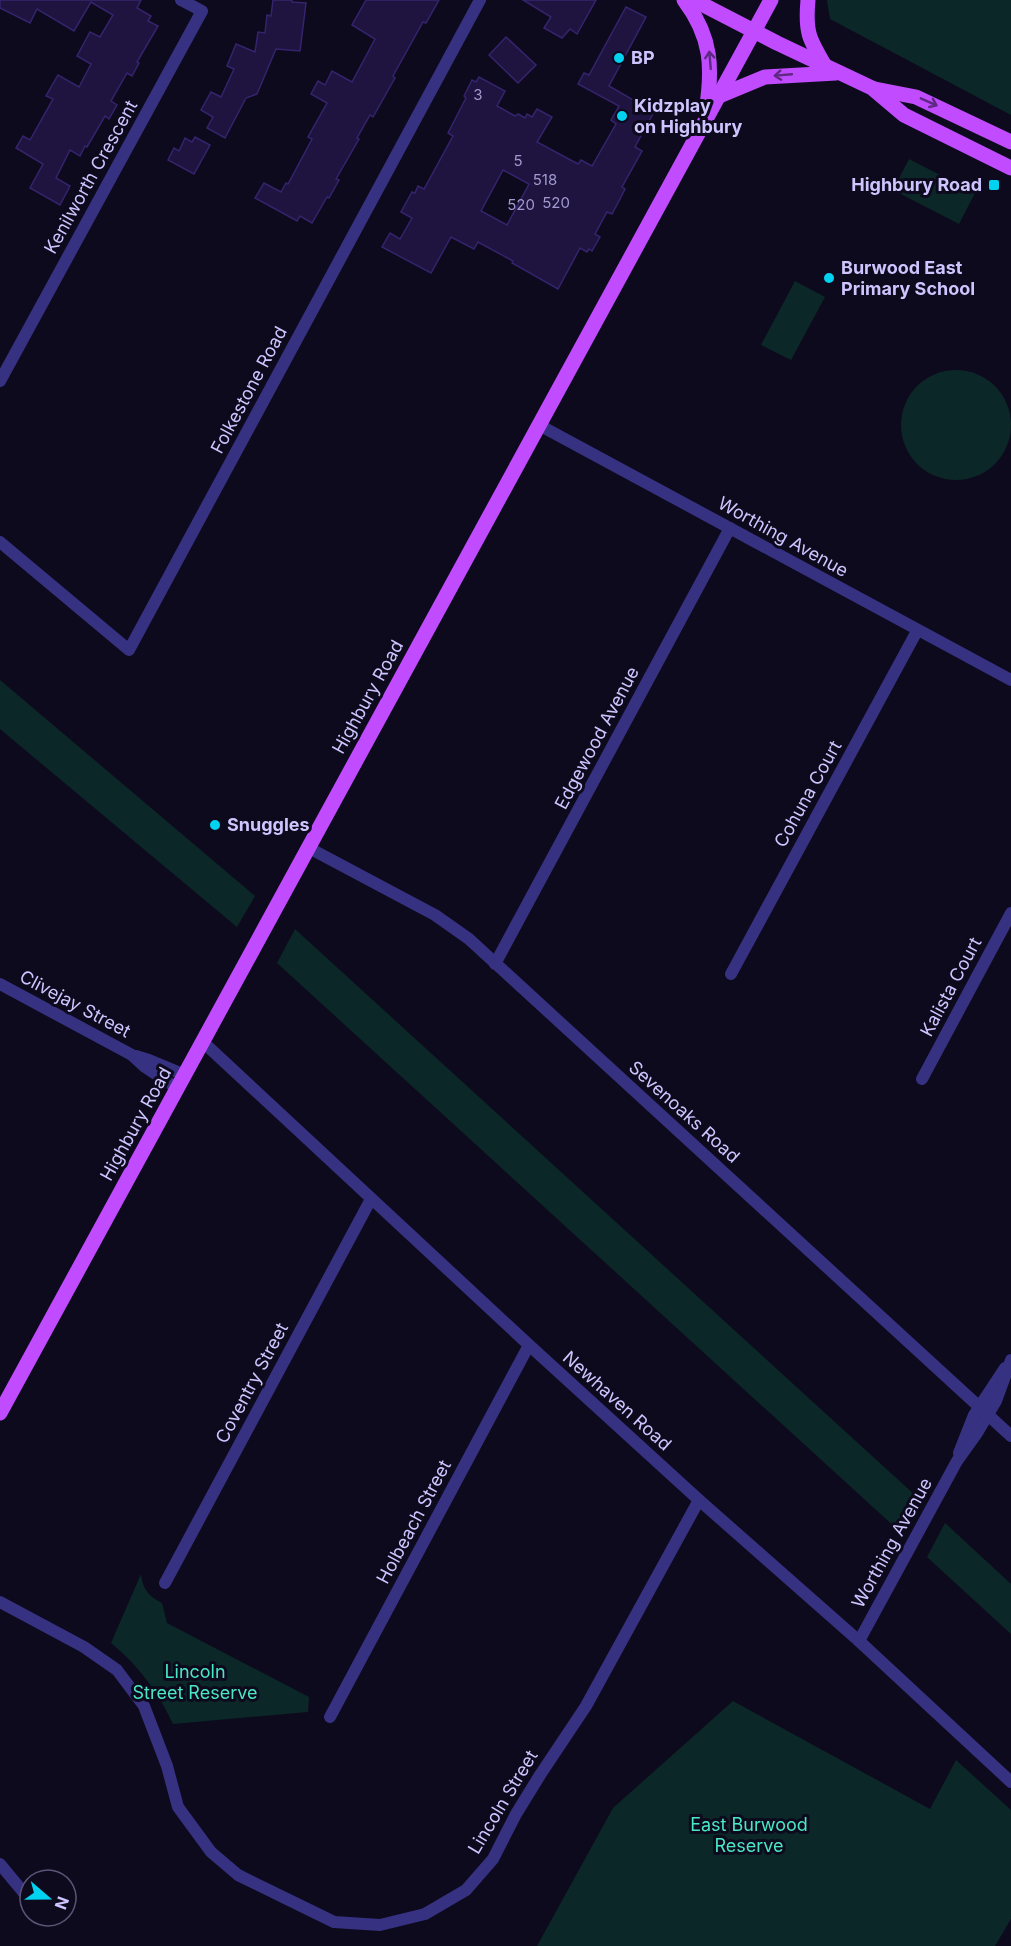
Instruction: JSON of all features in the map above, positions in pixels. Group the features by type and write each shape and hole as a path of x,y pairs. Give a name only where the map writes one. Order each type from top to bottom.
{"main road":[{"path":"684,0 709,48 710,85 705,118"},
{"path":"694,0 754,32 872,88 904,115 1011,168"},
{"name":"Highbury Road","path":"0,1413 771,0"},
{"path":"808,0 806,16 809,39 825,66"},
{"path":"719,96 765,77 842,73"},
{"path":"872,88 916,97 1011,142"}],"street":[{"name":"Kenilworth Crescent","path":"0,381 202,12 181,0"},
{"name":"Folkestone Road","path":"0,542 129,650 480,0"},
{"name":"Worthing Avenue","path":"539,425 1011,680"},
{"name":"Edgewood Avenue","path":"495,964 730,528"},
{"name":"Cohuna Court","path":"730,974 917,630"},
{"name":"Sevenoaks Road","path":"309,848 435,915 469,939 1011,1436"},
{"name":"Kalista Court","path":"922,1079 1011,913"},
{"name":"Clivejay Street","path":"0,984 132,1055 149,1060 181,1082"},
{"name":"Newhaven Road","path":"202,1042 699,1500 859,1641 1011,1782"},
{"name":"Coventry Street","path":"165,1583 371,1199"},
{"name":"Holbeach Street","path":"330,1717 530,1345"},
{"name":"Worthing Avenue","path":"859,1641 957,1461 996,1380 1010,1362"},
{"name":"Lincoln Street","path":"0,1602 84,1647 117,1670 144,1706 167,1766 178,1807 211,1852 238,1875 334,1922 380,1925 425,1914 466,1890 493,1859 516,1815 586,1706 699,1500"},
{"path":"0,1864 18,1886"}],"green space":[{"path":"827,0 1011,0 1011,115 830,19"},
{"path":"909,159 975,193 959,224 893,190"},
{"path":"795,281 825,297 791,360 761,345"},
{"path":"956,370 977,374 995,386 1007,404 1011,425 1007,446 995,464 977,476 956,480 935,476 917,464 905,446 901,425 905,404 917,386 935,374"},
{"path":"0,680 255,896 237,927 0,729"},
{"path":"295,929 916,1496 898,1530 277,963"},
{"path":"945,1523 1011,1584 1011,1634 927,1557"},
{"name":"Lincoln Street Reserve","path":"141,1574 147,1592 162,1603 167,1623 309,1697 308,1712 173,1724 147,1680 111,1643"},
{"name":"East Burwood Reserve","path":"733,1701 930,1809 956,1760 1011,1810 1011,1919 995,1946 537,1946 613,1808"}],"building":[{"path":"0,0 141,0 137,8 151,16 148,21 158,26 137,62 139,63 132,76 127,73 111,101 117,105 109,119 105,116 80,156 70,150 56,178 70,186 60,205 30,188 43,164 16,148 23,136 30,140 53,99 46,96 58,75 79,87 91,64 77,56 90,32 100,37 113,15 91,2 74,31 37,9 30,23 0,8"},
{"path":"273,0 306,3 300,51 276,49 257,94 246,98 225,138 207,128 213,117 201,110 211,92 221,97 234,69 227,66 236,44 255,52 258,32 265,33 267,15 271,16"},
{"path":"366,0 439,0 426,23 423,22 373,117 370,115 357,138 359,139 336,179 339,180 329,198 327,197 312,223 300,216 297,221 255,198 264,183 281,192 286,183 288,184 312,139 308,137 327,103 311,94 318,81 325,85 332,71 352,82 375,39 352,25"},
{"path":"523,0 596,0 577,34 570,29 562,38 544,28 551,17"},
{"path":"626,7 646,17 609,86 654,112 635,147 642,151 622,187 625,189 612,214 607,212 595,234 600,237 592,251 589,249 587,252 580,248 558,289 478,242 474,249 451,237 431,273 382,247 390,233 400,239 412,218 401,212 418,186 424,189 453,136 448,133 466,98 464,96 472,80 476,82 479,77 505,91 497,106 515,116 518,114 525,118 527,114 532,117 537,109 552,117 537,142 578,164 581,160 592,166 616,124 611,120 619,106 578,84 584,73 589,75","holes":["503,170 529,184 507,225 481,211"]},
{"path":"506,37 536,65 518,83 489,55"},
{"path":"195,137 210,145 194,174 168,160 174,148 179,151 185,138 192,142"}],"place":[{"name":"BP","path":"619,58"},
{"name":"Kidzplay on Highbury","path":"622,116"},
{"name":"Highbury Road","path":"994,185"},
{"name":"Burwood East Primary School","path":"829,278"},
{"name":"Snuggles","path":"215,825"}]}
